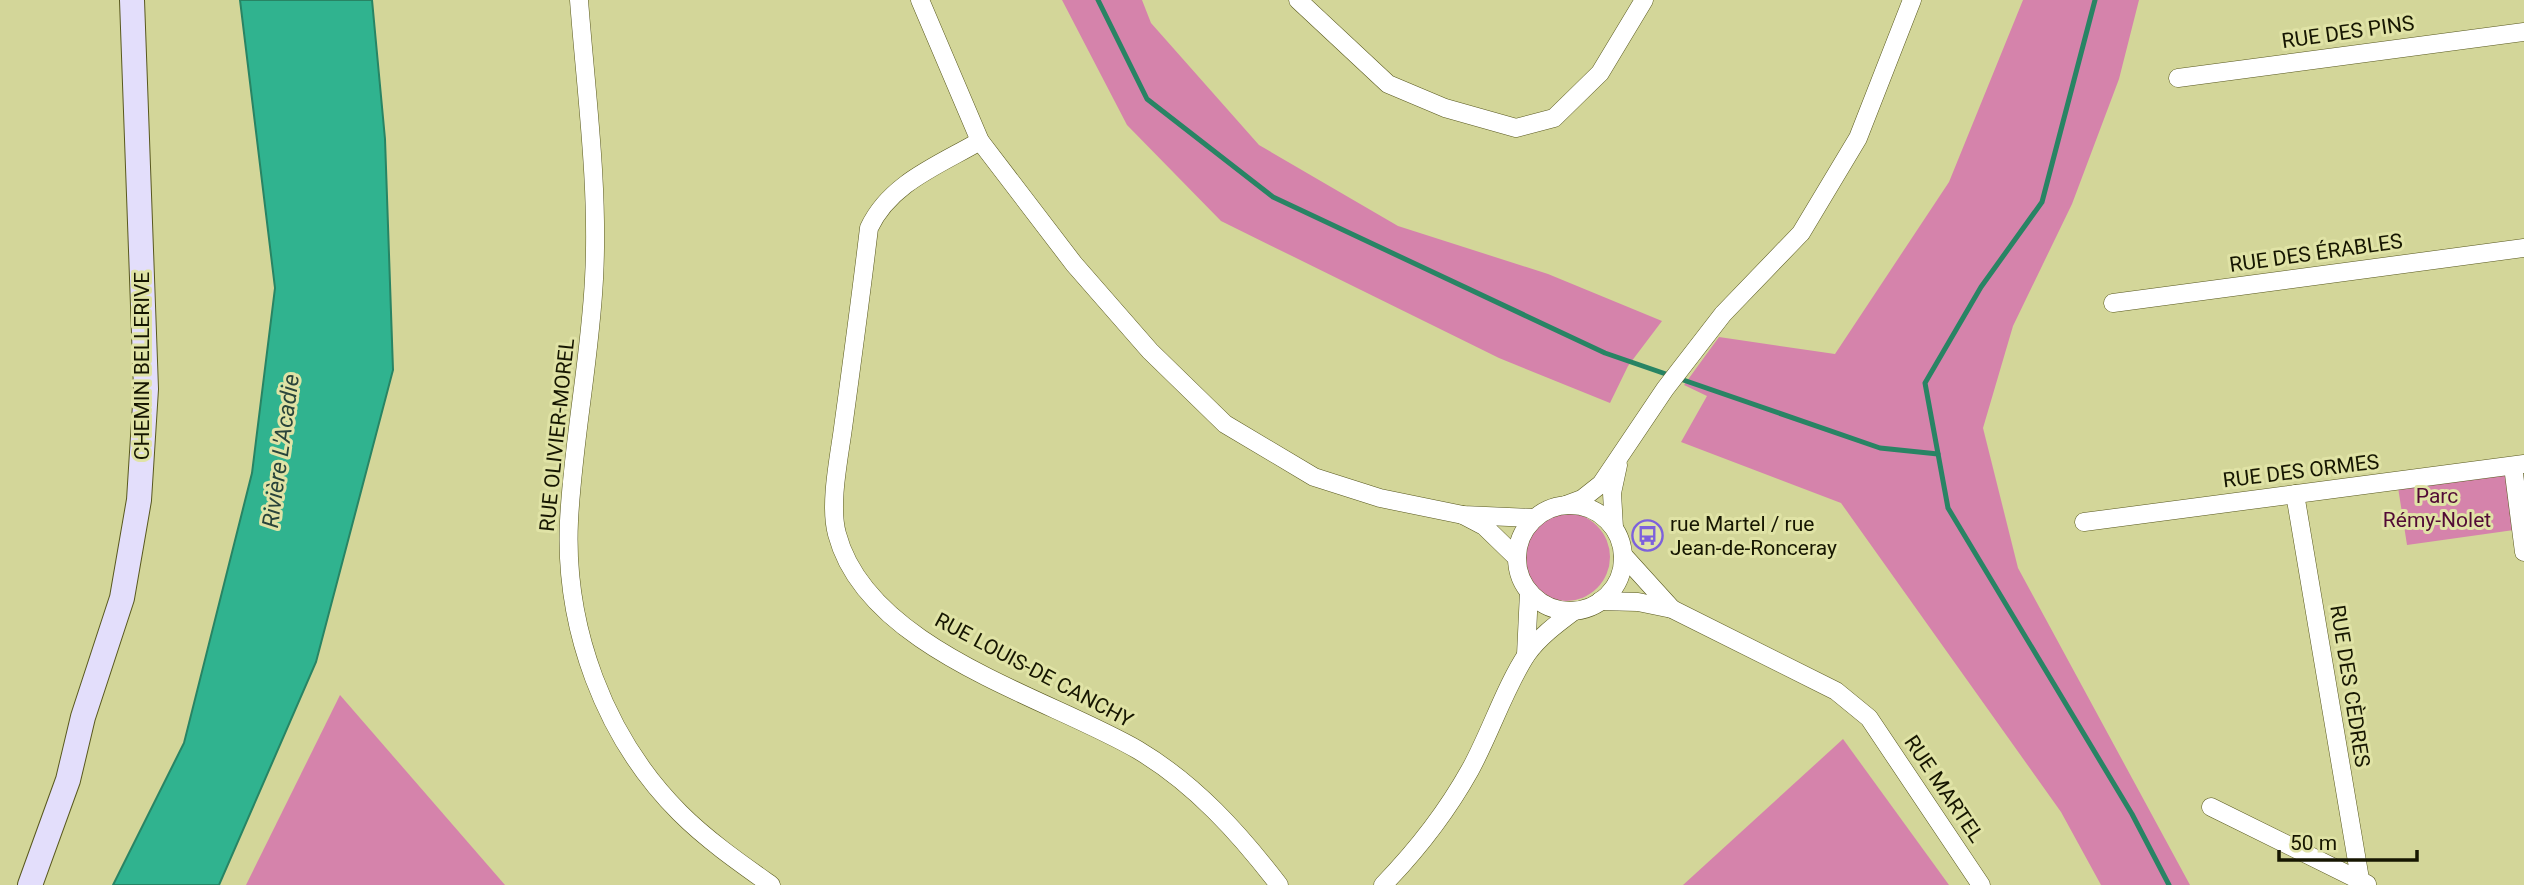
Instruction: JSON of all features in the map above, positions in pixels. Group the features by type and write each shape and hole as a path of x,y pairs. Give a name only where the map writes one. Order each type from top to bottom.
{"main road":[{"name":"CHEMIN BELLERIVE","path":"30,885 68,780 83,717 122,598 139,500 146,389 132,0"}],"street":[{"name":"RUE OLIVIER-MOREL","path":"579,0 595,249 590,337 569,523 571,581 580,631 591,670 613,721 650,778 698,830 771,885"},
{"path":"920,0 980,141 1090,284 1150,351 1225,424 1314,477 1380,498 1463,515 1534,518 1593,492 1618,461 1665,389 1723,314 1801,233 1858,138 1912,0"},
{"path":"1298,0 1388,83 1445,108 1516,128 1554,118 1600,73 1644,0"},
{"name":"RUE DES PINS","path":"2178,78 2524,32"},
{"name":"RUE LOUIS-DE CANCHY","path":"980,141 893,192 878,208 869,228 836,480 836,532 853,574 889,616 942,652 1139,750 1189,786 1244,840 1279,885"},
{"name":"RUE DES ÉRABLES","path":"2113,303 2524,248"},
{"path":"1618,461 1612,494 1614,528 1623,555 1672,609"},
{"path":"2518,465 2524,552"},
{"name":"RUE DES ORMES","path":"2084,522 2518,465"},
{"name":"RUE DES CÈDRES","path":"2295,494 2363,883"},
{"path":"1566,505 1582,506 1598,513 1614,528"},
{"path":"1463,515 1484,526 1516,557"},
{"path":"1534,518 1522,536 1516,557 1522,582 1529,592 1549,607 1574,611"},
{"path":"1600,601 1617,581 1623,555"},
{"path":"1526,655 1529,592"},
{"path":"1383,885 1408,859 1454,798 1526,655 1546,634 1574,611 1600,601 1638,602 1672,609"},
{"name":"RUE MARTEL","path":"1672,609 1836,691 1869,718 1981,885"},
{"path":"2211,807 2363,883"}],"green space":[{"path":"1062,0 1142,0 1151,23 1259,145 1398,226 1548,274 1662,321 1628,366 1610,403 1499,358 1221,221 1127,125"},
{"path":"2023,0 2139,0 2119,79 2072,204 2013,326 1983,428 2018,568 2190,885 2101,885 2061,812 1841,503 1681,442 1707,396 1684,385 1719,337 1835,354 1949,182"},
{"name":"Parc Rémy-Nolet","path":"2513,466 2521,529 2407,545 2397,481"},
{"path":"1557,513 1575,513 1591,520 1603,532 1610,548 1610,566 1603,582 1591,594 1575,601 1557,601 1541,594 1529,582 1522,566 1522,548 1529,532 1541,520"},
{"path":"340,695 505,885 246,885"},
{"path":"1843,739 1949,885 1683,885"}],"water":[{"name":"Rivière L'Acadie","path":"240,0 372,0 385,139 393,370 316,662 219,885 113,885 184,743 252,473 275,288"}],"waterway":[{"path":"1098,0 1147,99 1273,197 1605,353 1880,448 1938,454"},
{"path":"2095,0 2042,202 1981,287 1925,383 1948,508 2132,814 2169,885"}],"place":[{"name":"rue Martel / rue Jean-de-Ronceray","path":"1647,536"}]}
